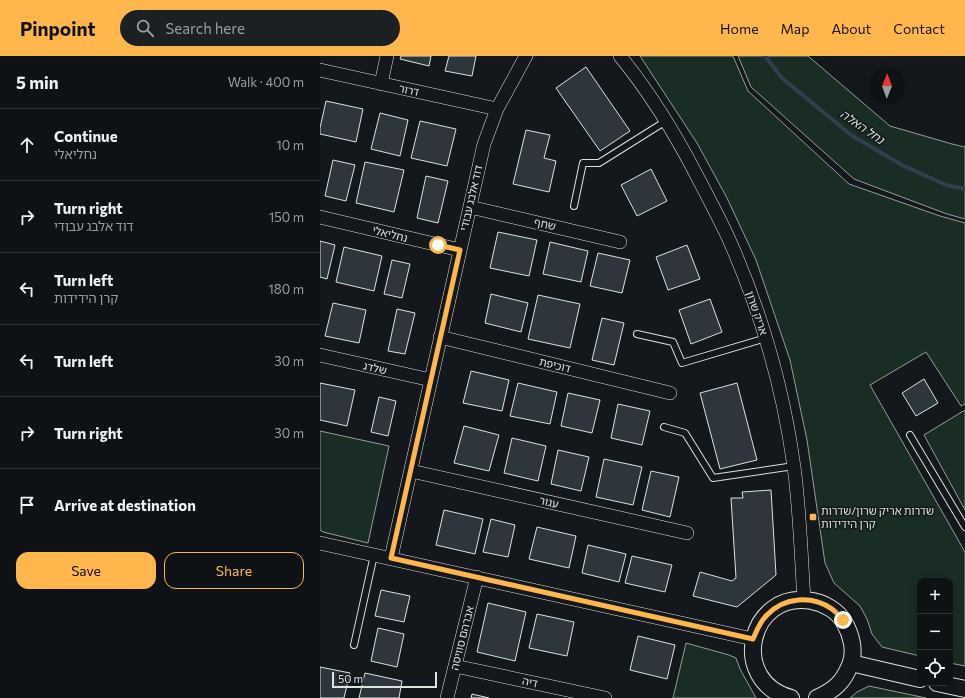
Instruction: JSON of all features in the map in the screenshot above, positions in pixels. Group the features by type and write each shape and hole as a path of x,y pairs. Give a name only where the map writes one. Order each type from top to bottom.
{"street":[{"path":"381,84 387,56"},
{"name":"דוד אלבג עבודי","path":"391,558 484,144 497,109 526,56"},
{"name":"אריק שרון","path":"620,56 653,100 686,154 727,235 749,289 766,338 785,418 794,466 798,497 804,600"},
{"name":"דרור","path":"320,70 497,109"},
{"name":"שחף","path":"470,207 620,242"},
{"name":"נחליאלי","path":"320,217 460,250"},
{"name":"דוכיפת","path":"440,337 670,393"},
{"name":"שלדג","path":"320,355 431,380"},
{"name":"עגור","path":"410,471 687,533"},
{"path":"320,543 753,639"},
{"name":"אברהם סוויסה","path":"447,698 477,577"},
{"path":"791,698 781,696 767,686 757,672 752,656 753,639 758,626 766,615 777,606 790,601 804,600 819,602 832,609 843,620 850,633 853,648 851,663 844,679 831,691 817,698"},
{"path":"851,663 917,678"},
{"name":"דיה","path":"455,666 605,698"},
{"path":"951,686 965,689"}],"lane":[{"path":"574,206 583,162 599,163 666,121"},
{"path":"637,334 673,342 682,363 766,338"},
{"path":"664,427 684,433 713,478 794,466"},
{"path":"910,435 965,527"},
{"path":"354,645 374,555"}],"green space":[{"path":"640,56 733,56 748,91 849,184 940,216 965,223 965,404 961,406 926,352 870,385 965,552 965,666 953,664 953,578 917,578 917,655 882,647 872,634 867,619 860,606 834,583 825,563 807,440 790,360 756,260 727,198 697,143"},
{"path":"738,56 808,56 890,126 965,147 965,219 947,214 854,179 751,87"},
{"path":"965,410 965,510 924,435"},
{"path":"320,431 389,446 368,543 320,530"},
{"path":"686,643 736,658 740,669 756,698 673,698"},
{"path":"869,686 926,698 850,698 857,692"}],"building":[{"path":"401,56 431,56 429,66 400,59"},
{"path":"449,56 476,56 472,76 445,71"},
{"path":"586,67 630,131 600,151 556,88"},
{"path":"326,101 363,109 356,142 320,134"},
{"path":"380,113 408,120 400,156 371,149"},
{"path":"420,121 456,129 447,166 411,158"},
{"path":"526,130 550,135 544,158 556,161 549,192 513,184"},
{"path":"333,160 355,165 346,201 325,196"},
{"path":"365,162 404,170 394,212 356,203"},
{"path":"651,169 667,201 637,216 621,185"},
{"path":"426,176 448,181 438,223 417,218"},
{"path":"498,232 537,240 529,276 490,268"},
{"path":"320,241 335,245 327,279 320,277"},
{"path":"550,242 588,251 581,282 543,274"},
{"path":"687,245 700,279 668,290 656,257"},
{"path":"344,247 382,256 374,291 336,282"},
{"path":"598,253 630,260 622,293 590,286"},
{"path":"392,260 410,264 402,298 384,294"},
{"path":"491,294 528,303 521,332 485,323"},
{"path":"538,295 580,304 570,348 528,339"},
{"path":"710,299 722,332 691,344 679,310"},
{"path":"333,303 366,310 359,343 325,336"},
{"path":"397,309 415,313 405,354 388,351"},
{"path":"602,318 624,323 614,365 592,360"},
{"path":"471,371 509,380 502,411 463,403"},
{"path":"924,379 938,403 916,416 902,393"},
{"path":"320,383 355,390 347,426 320,420"},
{"path":"518,383 557,392 550,424 510,416"},
{"path":"737,383 757,460 720,469 700,393"},
{"path":"568,393 600,400 592,433 561,426"},
{"path":"379,397 396,401 388,436 371,432"},
{"path":"618,404 650,411 642,445 611,438"},
{"path":"464,426 499,435 489,471 454,463"},
{"path":"512,438 546,446 538,481 504,473"},
{"path":"558,450 589,457 581,491 551,484"},
{"path":"604,459 642,467 633,505 596,497"},
{"path":"651,471 679,477 670,517 642,510"},
{"path":"771,490 776,575 737,607 693,596 700,572 732,581 736,578 731,498 743,498 742,492"},
{"path":"444,510 483,519 475,554 436,545"},
{"path":"491,519 515,525 508,557 483,552"},
{"path":"537,527 576,536 569,568 529,559"},
{"path":"588,545 626,554 619,582 582,573"},
{"path":"632,556 672,565 665,592 625,583"},
{"path":"381,590 410,596 404,622 375,616"},
{"path":"488,603 526,612 515,661 477,652"},
{"path":"537,614 574,622 567,656 529,648"},
{"path":"378,628 404,634 397,667 371,661"},
{"path":"638,636 675,645 667,679 630,670"},
{"path":"320,667 350,673 344,698 320,698"},
{"path":"365,673 402,681 399,698 359,698"},
{"path":"472,694 489,698 471,698"}],"waterway":[{"name":"נחל האלה","path":"765,56 782,78 851,135 902,165 946,185 965,189"}],"place":[{"name":"שדרות אריק שרון/שדרות קרן הידידות","path":"813,517"}],"route":[{"path":"438,245 460,250 391,558 753,639 758,626 766,615 777,606 790,601 804,600 819,602 832,609 843,620"}]}
